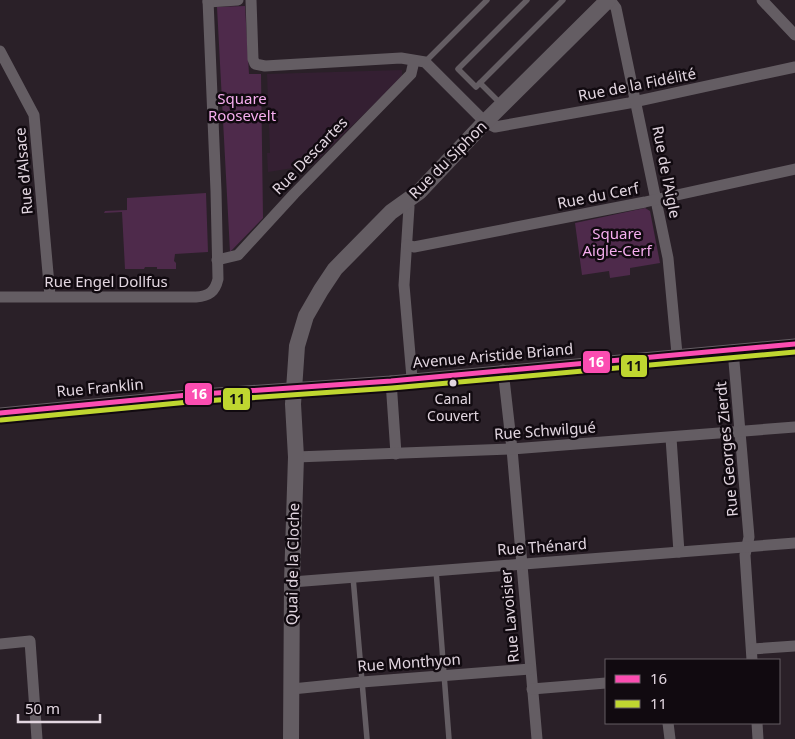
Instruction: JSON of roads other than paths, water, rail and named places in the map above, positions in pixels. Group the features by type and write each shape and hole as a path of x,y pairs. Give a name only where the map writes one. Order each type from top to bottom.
{"street":[{"path":"218,260 208,1 238,0"},
{"path":"250,0 253,59 256,64 264,66 401,58 420,62 435,71 481,118"},
{"name":"Rue de l'Aigle","path":"609,0 616,8 668,258 677,354"},
{"name":"Rue du Siphon","path":"288,389 297,346 306,316 335,269 391,212 419,192 481,118 503,106 609,0"},
{"path":"762,0 795,35"},
{"name":"Rue d'Alsace","path":"0,51 34,115 50,296"},
{"name":"Rue Descartes","path":"218,260 238,255 420,62"},
{"name":"Rue de la Fidélité","path":"481,118 495,127 636,101 795,67"},
{"name":"Rue du Cerf","path":"407,245 414,247 655,200 795,169"},
{"path":"408,199 404,285 412,378"},
{"name":"Rue Engel Dollfus","path":"0,297 205,296 216,287 218,260"},
{"name":"Avenue Aristide Briand","path":"222,394 391,381 795,344"},
{"name":"Rue Georges Zierdt","path":"734,350 749,537 745,556 752,655"},
{"name":"Rue Lavoisier","path":"503,370 512,449 537,739"},
{"path":"391,381 396,454"},
{"name":"Quai de la Cloche","path":"288,389 293,404 296,457 292,582 291,739"},
{"name":"Rue Franklin","path":"0,412 222,394"},
{"name":"Rue Schwilgué","path":"296,457 512,449 795,427"},
{"path":"671,438 679,552"},
{"name":"Rue Thénard","path":"292,582 795,543"},
{"path":"0,644 30,642 37,739"},
{"path":"752,655 795,646"},
{"name":"Rue Monthyon","path":"292,690 362,682 530,669"},
{"path":"532,689 605,683"},
{"path":"668,724 670,739"},
{"path":"757,724 758,739"}],"lane":[{"name":"Rue Descartes","path":"420,62 487,0"},
{"path":"527,0 458,69 476,87 563,0"},
{"path":"480,83 503,106"},
{"path":"436,570 449,739"},
{"path":"353,577 367,739"}],"place":[{"name":"Canal Couvert","path":"453,383"}],"park label":[{"name":"Square Roosevelt","path":"242,108"},
{"name":"Square Aigle-Cerf","path":"617,242"}]}
